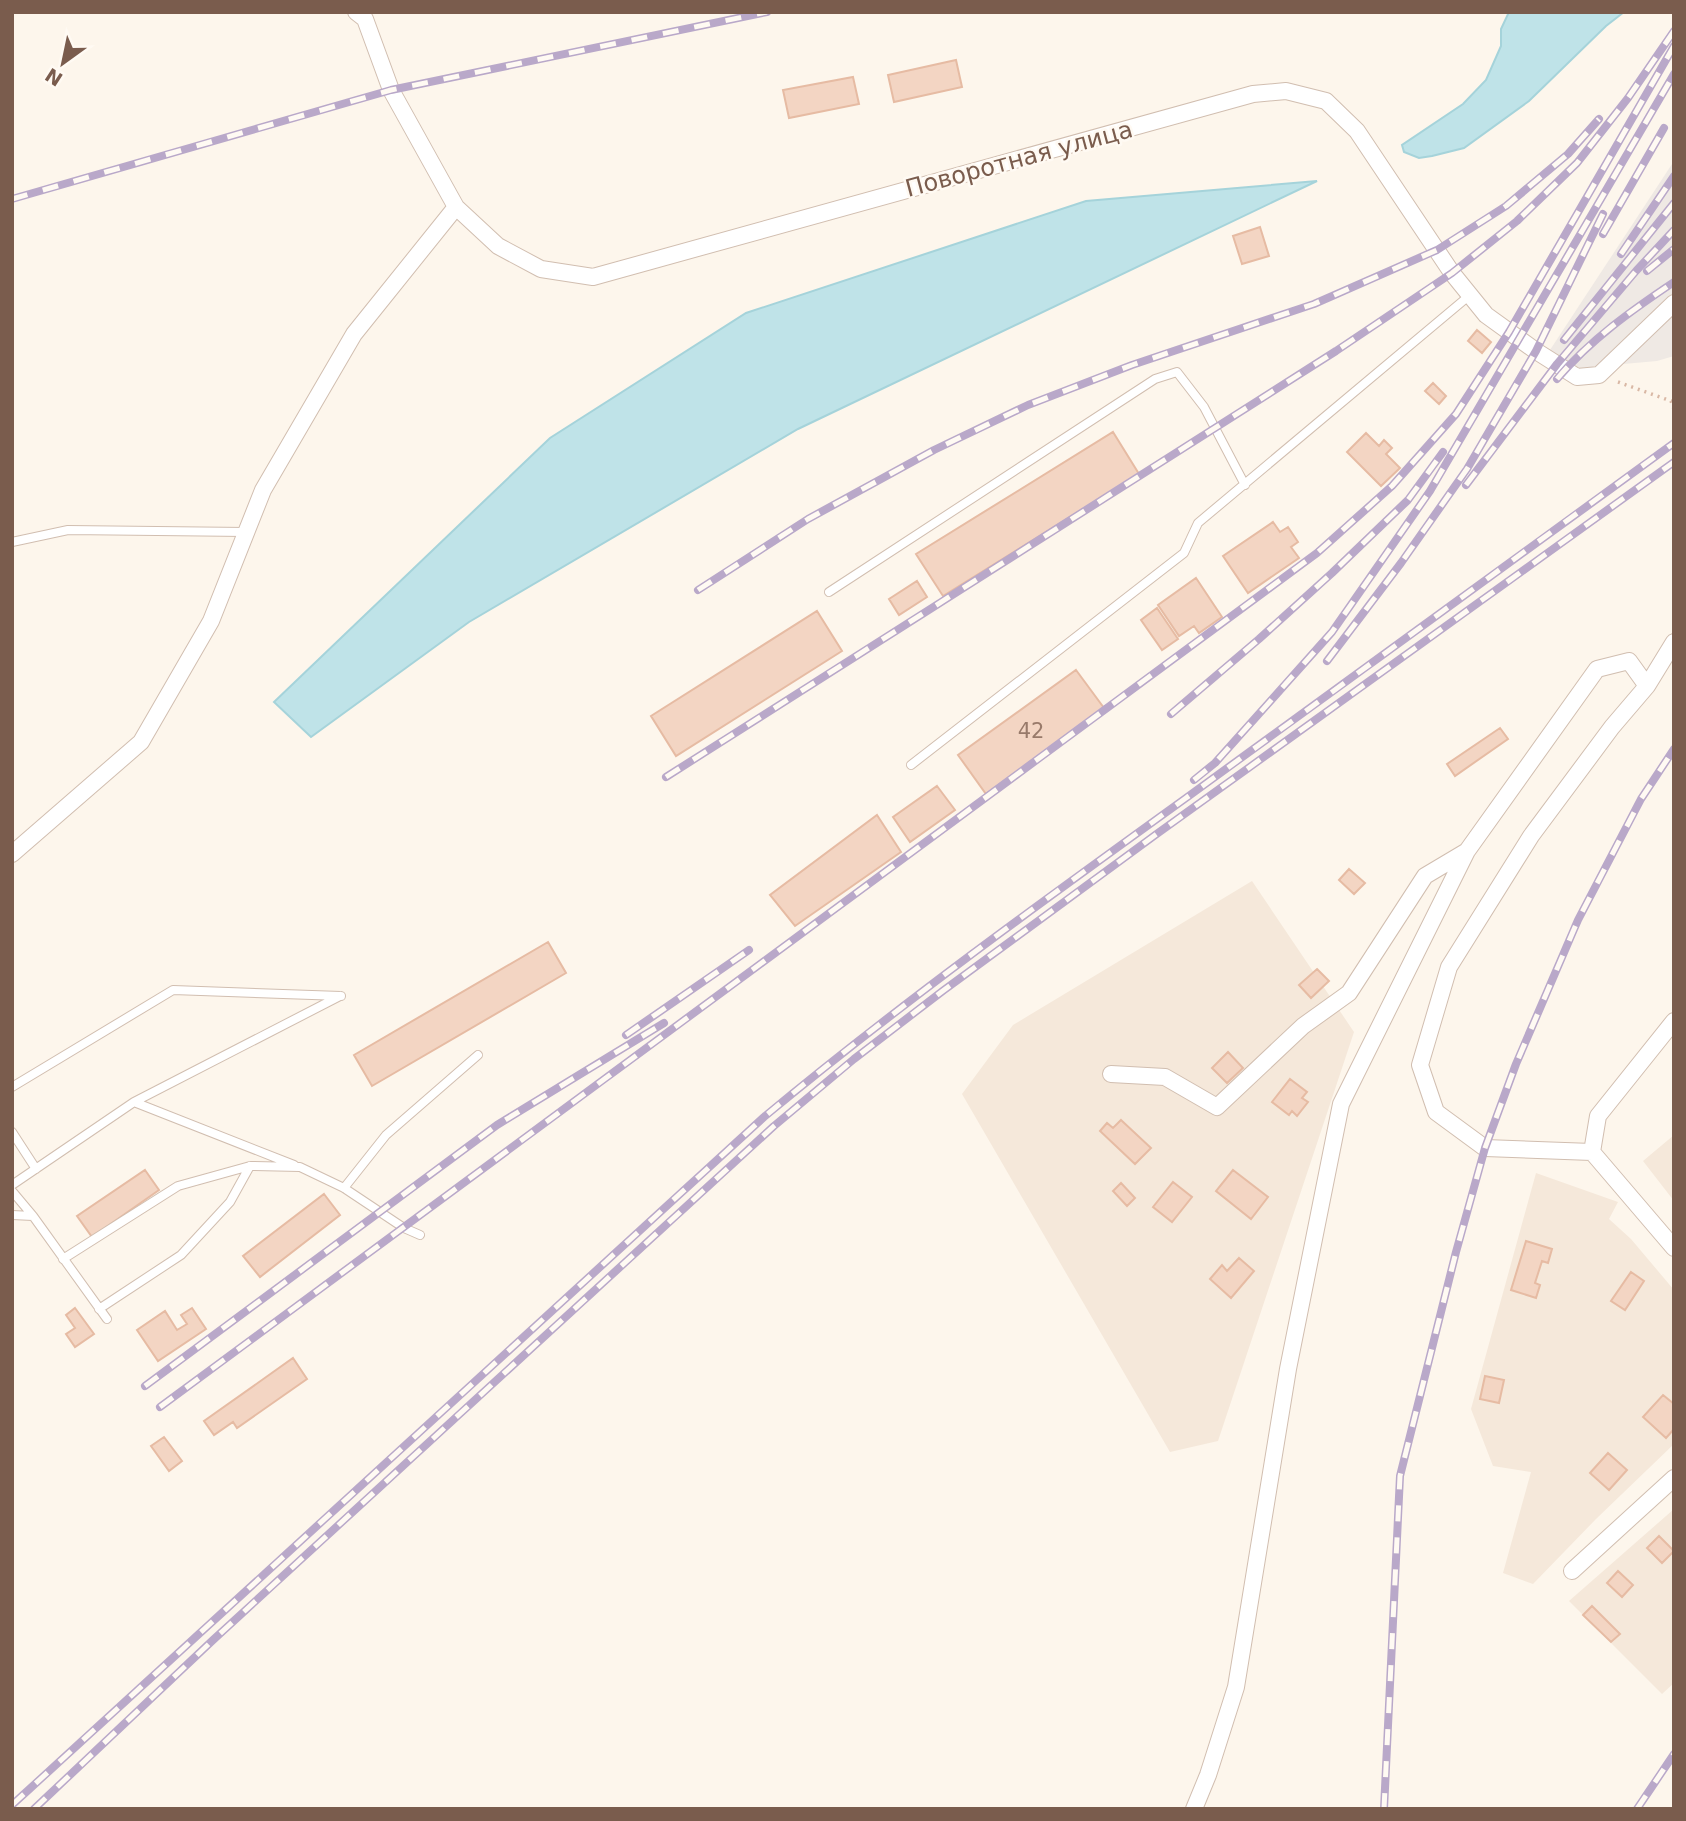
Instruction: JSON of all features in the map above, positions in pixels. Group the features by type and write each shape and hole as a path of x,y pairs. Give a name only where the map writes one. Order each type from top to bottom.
{"street":[{"name":"Поворотная улица","path":"356,12 365,19 391,90 456,207 498,246 541,269 593,277 1253,94 1286,91 1326,101 1357,131 1452,273 1486,315 1577,377 1599,375"},
{"path":"12,854 141,742 211,621 263,490 354,334 456,207"},
{"path":"1599,375 1674,303"},
{"path":"1674,642 1647,686 1612,727 1531,836 1449,967 1420,1065 1436,1112 1485,1148 1592,1152 1674,1248"},
{"path":"1194,1809 1208,1775 1236,1687 1289,1368 1341,1104 1467,851 1597,669 1629,661 1647,686"},
{"path":"1111,1074 1165,1077 1217,1107 1303,1026 1349,993 1424,876 1467,851"},
{"path":"1592,1152 1598,1116 1674,1021"},
{"path":"1573,1571 1674,1478"}],"lane":[{"path":"911,765 1184,553 1198,523 1470,295"},
{"path":"830,592 1155,379 1177,372 1204,407 1245,485"},
{"path":"12,542 68,530 246,532"},
{"path":"12,1087 173,990 341,996 134,1102 12,1185"},
{"path":"344,1188 386,1135 478,1055"},
{"path":"134,1102 300,1167 344,1188 404,1228 420,1235"},
{"path":"12,1132 36,1169"},
{"path":"63,1259 178,1186 250,1166 300,1167"},
{"path":"99,1309 181,1255 230,1202 250,1166"},
{"path":"12,1192 33,1216 107,1319"},
{"path":"12,1216 33,1216"}],"path":[{"path":"1599,375 1671,401 1674,409"}],"shaded area":[{"path":"1674,161 1674,356 1657,361 1579,368 1550,350"},
{"path":"1252,881 1354,1032 1218,1441 1170,1452 962,1094 1013,1025"},
{"path":"1674,1135 1674,1201 1643,1161"},
{"path":"1536,1173 1618,1202 1609,1219 1631,1239 1674,1290 1674,1444 1533,1584 1503,1573 1531,1472 1493,1466 1471,1409"},
{"path":"1674,1509 1674,1683 1662,1694 1569,1601"}],"water":[{"path":"1509,12 1624,12 1529,101 1464,148 1419,158 1404,152 1402,145 1463,104 1486,80 1501,46 1501,29"},
{"path":"1317,181 798,429 469,622 311,737 274,702 550,438 746,313 1086,201"}],"building":[{"path":"956,60 962,87 894,102 888,75"},
{"path":"853,77 859,104 789,118 783,90"},
{"path":"1260,227 1269,256 1242,264 1233,236"},
{"path":"1477,330 1491,342 1482,353 1468,341"},
{"path":"1433,383 1446,396 1439,404 1425,391"},
{"path":"1113,432 1139,474 943,596 916,554"},
{"path":"1366,433 1379,446 1384,440 1392,448 1386,454 1400,468 1381,486 1347,452"},
{"path":"1273,522 1280,532 1288,527 1298,542 1291,547 1299,558 1248,593 1223,556"},
{"path":"1196,578 1222,617 1199,633 1194,626 1179,636 1158,605"},
{"path":"917,581 927,597 899,615 889,599"},
{"path":"1157,608 1178,639 1162,650 1141,620"},
{"path":"817,611 842,651 676,756 651,716"},
{"path":"1076,670 1104,708 986,794 958,755"},
{"path":"1500,728 1508,739 1455,776 1447,764"},
{"path":"937,786 955,810 910,842 893,817"},
{"path":"877,815 901,852 795,926 770,895"},
{"path":"1349,869 1365,883 1354,894 1339,880"},
{"path":"548,942 566,973 372,1086 354,1055"},
{"path":"1317,969 1329,981 1311,998 1299,985"},
{"path":"1228,1052 1243,1068 1227,1083 1212,1068"},
{"path":"1290,1079 1307,1092 1302,1098 1308,1102 1297,1116 1292,1111 1289,1115 1272,1102"},
{"path":"1121,1120 1151,1148 1135,1164 1100,1131 1107,1123 1113,1128"},
{"path":"145,1170 159,1190 92,1237 77,1216"},
{"path":"1233,1170 1268,1197 1251,1219 1216,1191"},
{"path":"1173,1182 1192,1197 1172,1222 1153,1207"},
{"path":"1121,1183 1135,1198 1127,1206 1113,1191"},
{"path":"324,1194 340,1215 260,1277 243,1256"},
{"path":"1526,1241 1552,1249 1548,1263 1542,1261 1535,1283 1540,1285 1536,1298 1511,1290"},
{"path":"1239,1258 1254,1271 1231,1298 1210,1279 1222,1265 1227,1271"},
{"path":"1631,1272 1644,1281 1625,1310 1611,1301"},
{"path":"75,1308 94,1334 75,1347 66,1334 75,1328 66,1315"},
{"path":"192,1308 206,1329 158,1361 137,1330 165,1311 177,1330 187,1324 181,1315"},
{"path":"293,1358 307,1379 237,1428 233,1422 214,1435 204,1421"},
{"path":"1485,1376 1504,1380 1499,1403 1480,1399"},
{"path":"1663,1395 1674,1404 1674,1429 1666,1438 1643,1417"},
{"path":"164,1437 182,1461 169,1471 151,1446"},
{"path":"1608,1453 1627,1470 1609,1490 1590,1473"},
{"path":"1659,1536 1674,1551 1662,1563 1647,1548"},
{"path":"1618,1571 1633,1585 1622,1597 1607,1583"},
{"path":"1592,1606 1620,1634 1611,1642 1583,1615"}],"railway":[{"path":"12,199 391,90 767,12"},
{"path":"666,777 1336,351 1452,273 1517,221 1577,163 1628,98 1674,31"},
{"path":"160,1407 1317,553 1392,486 1456,414 1509,332 1674,46"},
{"path":"1194,780 1215,763 1332,632 1430,491 1674,74"},
{"path":"698,590 808,519 934,450 1028,405 1132,365 1314,304 1437,250 1506,206 1568,154 1599,119"},
{"path":"1603,234 1664,128"},
{"path":"1621,254 1674,176"},
{"path":"1564,340 1674,203"},
{"path":"1327,661 1467,469 1536,351 1603,214"},
{"path":"1466,485 1557,364 1674,230"},
{"path":"1647,271 1674,249"},
{"path":"1557,379 1583,351 1612,326 1674,282"},
{"path":"12,1805 764,1117 867,1034 1025,914 1674,443"},
{"path":"1171,714 1259,639 1408,500 1443,452"},
{"path":"34,1809 213,1640 774,1126 854,1059 1158,833 1674,462"},
{"path":"1384,1809 1400,1476 1456,1252 1485,1148 1516,1064 1578,920 1641,799 1674,749"},
{"path":"626,1035 749,950"},
{"path":"145,1386 497,1125 664,1023"},
{"path":"1637,1809 1674,1754"}]}
